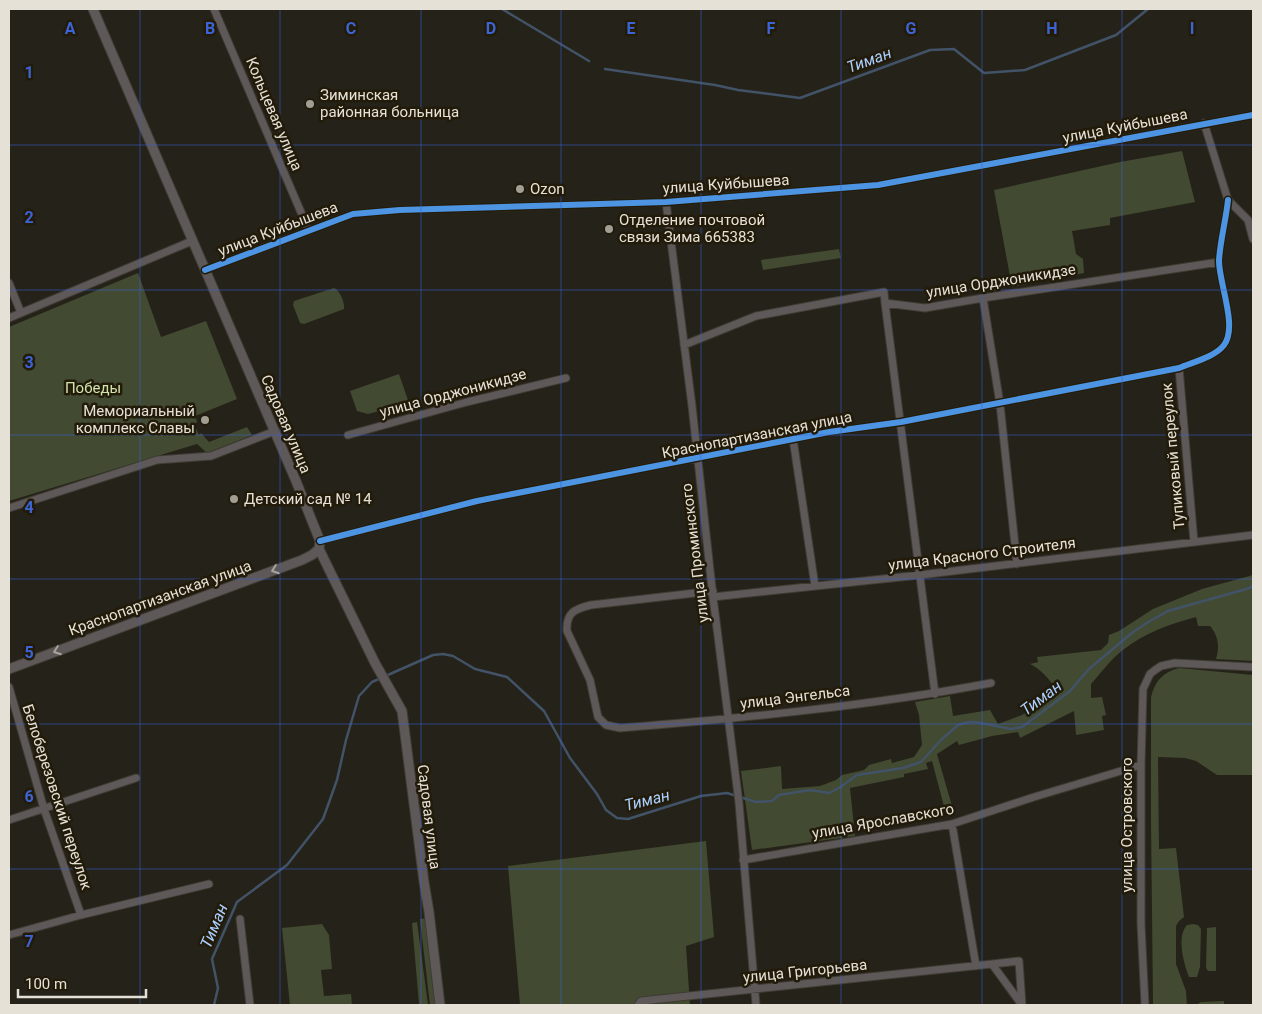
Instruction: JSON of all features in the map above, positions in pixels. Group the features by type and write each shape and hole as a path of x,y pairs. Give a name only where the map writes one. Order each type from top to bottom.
{"street":[{"name":"Садовая улица","path":"93,9 274,431 320,545 375,663 402,711 424,882 430,912 440,1005"},
{"name":"Кольцевая улица","path":"214,9 309,231"},
{"name":"улица Куйбышева","path":"204,270 354,214 400,210 666,202 878,185 1253,114"},
{"path":"1204,123 1228,200 1219,262"},
{"path":"1228,200 1248,220 1253,239"},
{"name":"улица Проминского","path":"666,202 739,803 743,860"},
{"path":"9,318 192,241"},
{"name":"улица Орджоникидзе","path":"684,345 756,316 884,292 885,303 925,308 1219,262"},
{"name":"Краснопартизанская улица","path":"9,669 302,560 312,555 320,545 477,501 829,432 901,422 1000,404 1179,368 1212,354 1224,345 1229,324 1219,262"},
{"path":"9,283 21,313"},
{"path":"983,298 1000,404 1017,564"},
{"path":"885,303 934,694"},
{"name":"Тупиковый переулок","path":"1179,368 1194,542"},
{"name":"улица Орджоникидзе","path":"348,435 467,402 566,378"},
{"path":"9,508 157,460 211,456 274,431"},
{"path":"793,440 814,586"},
{"name":"улица Красного Строителя","path":"602,722 598,717 590,680 567,631 567,622 570,615 579,608 590,604 920,576 1253,535"},
{"name":"улица Островского","path":"1144,1005 1141,924 1142,689 1150,674 1155,670 1161,666 1175,663 1253,667"},
{"name":"улица Энгельса","path":"602,722 610,727 620,728 729,719 934,694 992,683"},
{"name":"Белоберезовский переулок","path":"9,687 44,809 81,915"},
{"name":"улица Ярославского","path":"743,860 952,824 1141,765"},
{"path":"9,820 136,778"},
{"path":"952,824 976,966"},
{"path":"743,860 756,1005"},
{"path":"9,935 81,915 209,884"},
{"path":"240,919 250,1005"},
{"name":"улица Григорьева","path":"640,1004 1018,961 1022,1005"},
{"path":"992,964 1022,1005"}],"green space":[{"path":"1182,151 1195,202 1110,218 1110,225 1072,231 1076,254 1083,259 1084,273 1012,287 994,190 1120,162"},
{"path":"839,249 841,258 763,270 761,260"},
{"name":"Победы","path":"138,273 161,337 206,321 237,399 195,416 197,422 194,424 199,435 201,433 209,442 247,427 252,435 207,453 197,444 9,501 9,327"},
{"path":"334,288 342,297 344,309 304,324 300,323 293,305 294,301"},
{"path":"399,374 409,403 368,414 357,411 350,391"},
{"path":"1253,575 1253,661 1216,659 1218,646 1215,633 1210,626 1198,626 1196,617 1167,626 1148,634 1123,650 1091,684 1091,698 1102,697 1106,715 1102,716 1104,730 1076,735 1074,711 1020,738 1018,732 992,736 959,745 957,741 937,754 954,813 946,814 932,761 926,763 928,769 904,774 904,777 850,788 855,836 752,850 741,771 781,766 782,789 820,786 836,780 842,775 864,770 869,765 891,759 892,763 914,757 922,745 919,715 915,702 950,696 953,716 990,710 998,724 1022,715 1055,694 1046,676 1030,664 1038,662 1037,657 1101,650 1108,643 1109,635 1119,631 1153,609 1202,589"},
{"path":"1179,668 1253,675 1253,775 1217,775 1196,761 1185,758 1158,757 1159,849 1176,848 1184,917 1176,926 1176,964 1186,991 1187,1005 1153,1005 1151,697 1160,678 1168,672"},
{"path":"706,841 714,937 686,946 690,1005 520,1005 508,866"},
{"path":"428,918 437,1005 430,1005 420,919"},
{"path":"417,922 428,1005 419,1004 412,923"},
{"path":"322,924 329,935 332,969 321,970 324,996 351,994 352,1005 290,1005 282,928"},
{"path":"1187,925 1198,925 1201,929 1200,967 1197,977 1189,977 1181,943"},
{"path":"1216,927 1216,971 1208,971 1206,968 1207,928"},
{"path":"1224,1001 1224,1005 1196,1005 1201,1002"}],"waterway":[{"path":"502,9 589,61"},
{"name":"Тиман","path":"605,69 800,98 930,50 954,49 984,73 1025,70 1116,35 1148,9"},
{"name":"Тиман","path":"214,1005 218,988 212,959 237,902 287,865 323,819 337,780 359,696 372,682 433,655 453,656 475,669 507,677 544,711 570,758 597,794 606,810 617,818 628,819 701,796 727,793 756,802 772,801 779,795 810,790 829,793 857,775 903,768 921,762 958,725 976,722 1011,729 1022,727 1070,691 1089,669 1133,632 1150,621 1168,611 1250,588 1253,585"}],"cycle path":[{"path":"205,270 353,214 400,210 666,202 878,185 1253,115"},
{"path":"320,541 477,501 829,432 901,422 1179,368 1215,353 1224,345 1228,337 1229,316 1219,261 1228,200"}],"place":[{"name":"Зиминская районная больница","path":"310,104"},
{"name":"Ozon","path":"520,189"},
{"name":"Отделение почтовой связи Зима 665383","path":"609,229"},
{"name":"Мемориальный комплекс Славы","path":"205,420"},
{"name":"Детский сад № 14","path":"234,499"}]}
